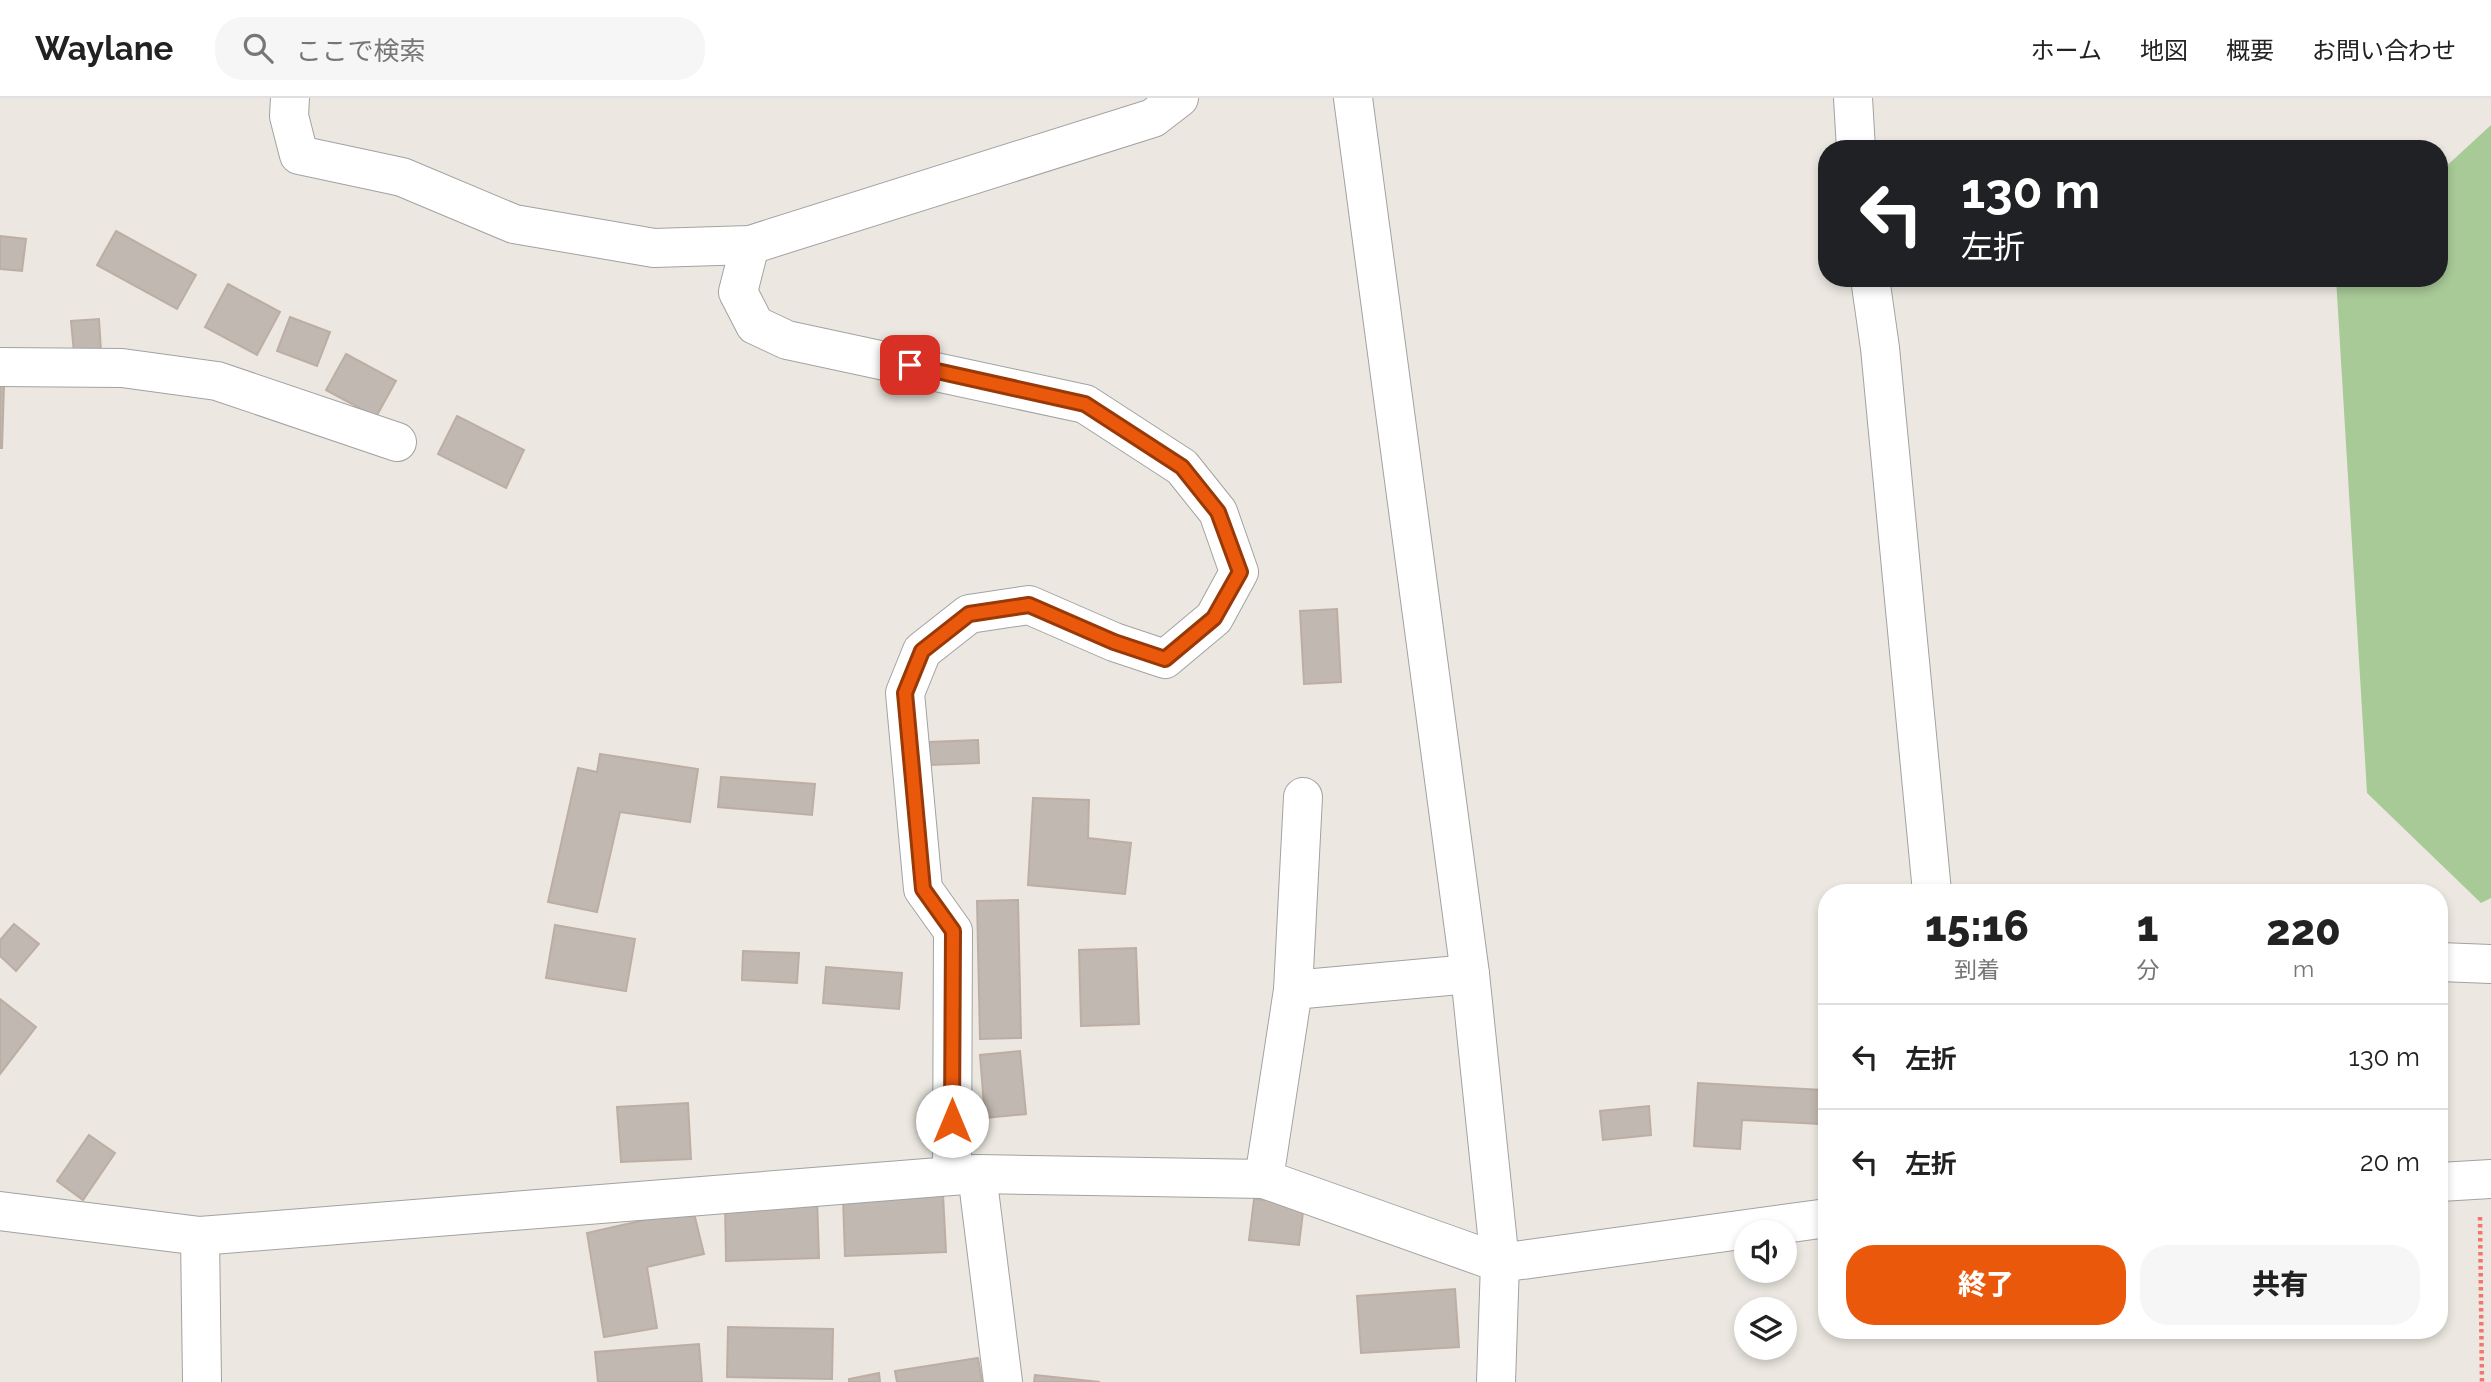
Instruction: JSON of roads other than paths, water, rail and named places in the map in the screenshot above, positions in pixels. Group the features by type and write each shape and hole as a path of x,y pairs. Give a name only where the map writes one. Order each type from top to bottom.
{"street":[{"path":"290,98 289,116 299,155 402,177 514,224 654,248 750,245 1153,118 1179,98"},
{"path":"1353,98 1470,974 1500,1263 1496,1382"},
{"path":"1853,98 1855,140"},
{"path":"750,245 738,292 754,325 787,341 1085,404 1182,467 1218,512 1240,572 1214,618 1165,659 1114,642 1029,605 969,614 922,651 905,693 923,889 953,931 965,1174 1003,1382"},
{"path":"1871,287 1880,348 1931,884"},
{"path":"0,367 122,368 217,381 397,442"},
{"path":"1264,1179 1293,990 1303,797"},
{"path":"2448,962 2491,964"},
{"path":"1293,990 1470,974"},
{"path":"0,1211 200,1236 965,1174 1264,1179 1500,1263 1818,1219"},
{"path":"2448,1182 2485,1180"},
{"path":"200,1236 202,1382"}]}
